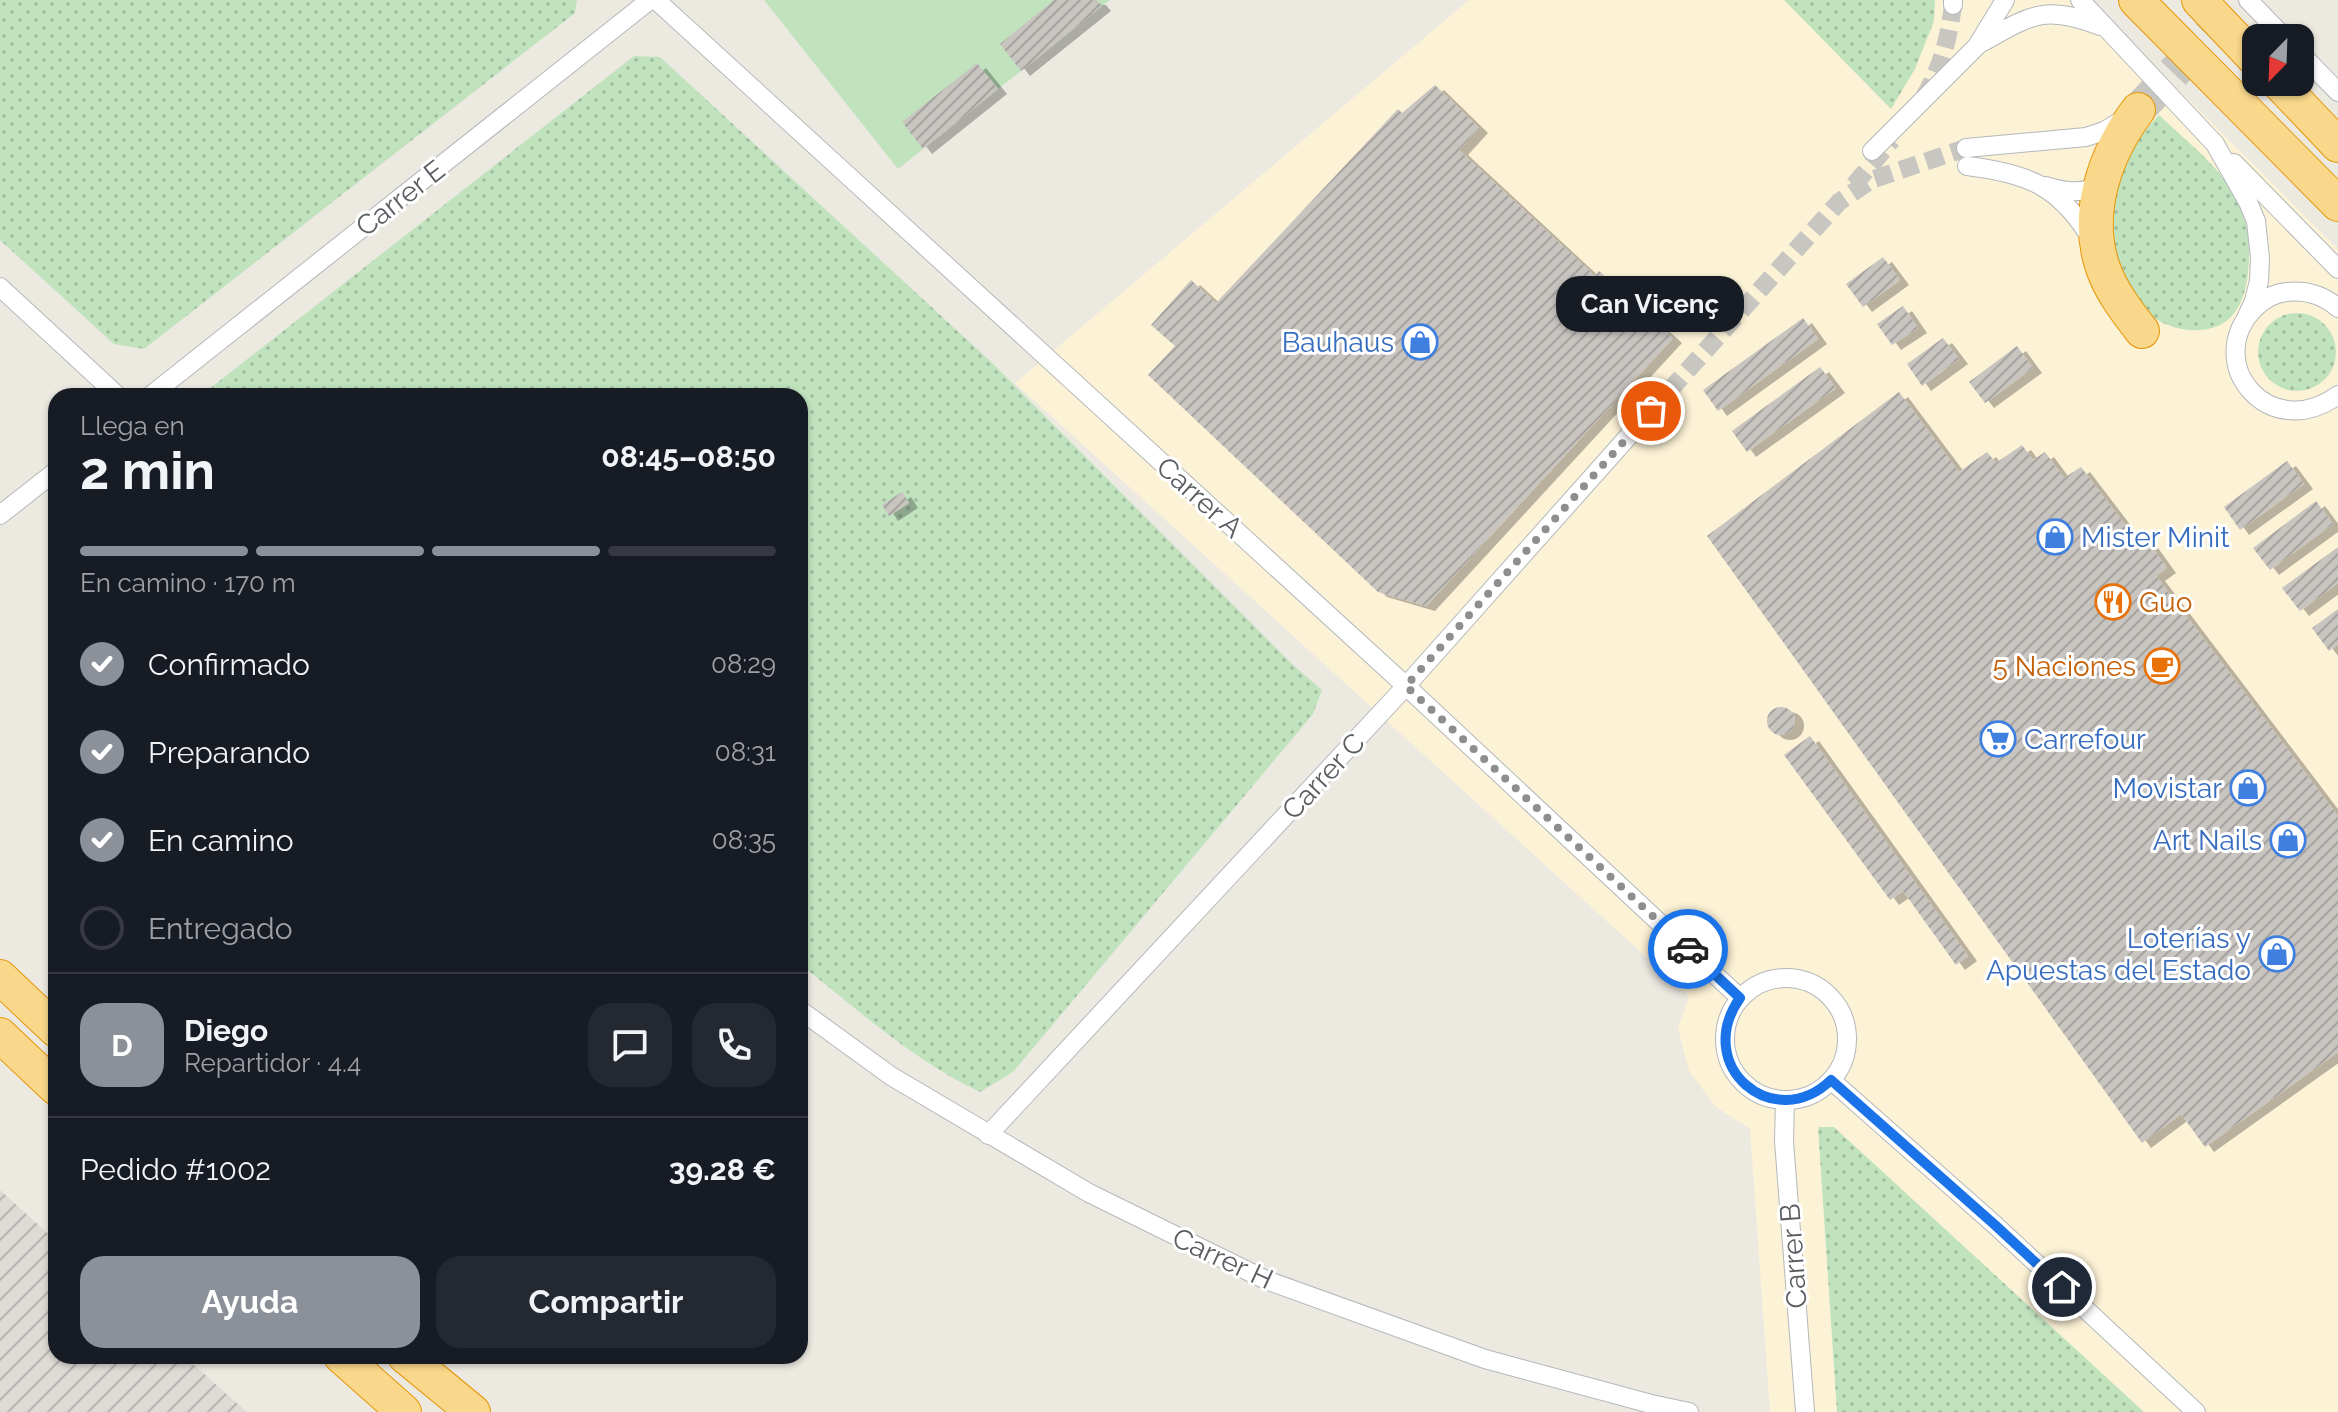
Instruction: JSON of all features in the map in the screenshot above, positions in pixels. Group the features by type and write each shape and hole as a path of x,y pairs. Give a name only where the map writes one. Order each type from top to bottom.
{"highway":[{"path":"2136,0 2338,204"},
{"path":"2199,0 2242,45"},
{"path":"2291,96 2338,145"},
{"path":"2138,110 2114,146 2097,203 2098,250 2103,270 2121,303 2142,331"},
{"path":"0,977 48,1022"},
{"path":"0,1035 48,1080"},
{"path":"350,1364 404,1412"},
{"path":"415,1364 473,1412"}],"street":[{"name":"Carrer E","path":"160,388 653,0"},
{"name":"Carrer A","path":"653,0 1406,686 1740,998"},
{"path":"1872,151 1977,46 2005,0"},
{"path":"2080,0 2338,269"},
{"path":"2248,0 2271,24"},
{"path":"1977,46 2021,20 2046,13 2079,17 2107,29"},
{"path":"2314,67 2338,92"},
{"path":"2102,183 2085,191 2059,190 1966,157 2086,137 2119,123 2138,110"},
{"path":"2215,144 2248,202 2256,221 2259,241 2259,281 2235,347 2240,372 2253,394 2285,411 2305,411 2324,406 2338,395"},
{"path":"2039,184 2069,208 2098,250"},
{"path":"0,287 109,388"},
{"path":"2247,316 2270,297 2299,291 2319,295 2338,308"},
{"name":"Carrer C","path":"988,1135 1406,686 1651,411"},
{"path":"0,515 48,477"},
{"path":"1781,978 1802,980 1823,990 1841,1013 1847,1042 1843,1060 1831,1080 1817,1091 1785,1100 1751,1089 1731,1067 1725,1048 1729,1017 1740,998 1763,982 1781,978"},
{"name":"Carrer H","path":"808,1016 891,1076 988,1135 1089,1193 1266,1280 1485,1359 1689,1412"},
{"path":"1831,1080 1995,1225 2196,1412"},
{"name":"Carrer B","path":"1785,1100 1784,1141 1805,1412"}],"shaded area":[{"path":"1469,0 2089,0 2338,249 2338,1412 1770,1412 1750,1129 1716,1107 1689,1071 1678,1029 1689,996 1015,383"},
{"path":"0,1190 48,1234 48,1364 193,1364 247,1412 0,1412"}],"green space":[{"path":"0,0 577,0 575,13 144,349 114,344 0,240"},
{"path":"764,0 1110,0 898,169"},
{"path":"1784,0 1935,0 1934,21 1915,69 1891,109"},
{"path":"634,56 660,57 989,360 1293,665 1322,690 1313,714 1013,1072 980,1092 909,1050 808,970 808,388 211,388"},
{"path":"2159,115 2219,173 2235,195 2245,218 2249,251 2244,293 2239,306 2226,321 2203,330 2177,328 2152,317 2143,309 2127,284 2115,245 2113,218 2122,170 2137,142"},
{"path":"2297,313 2312,316 2325,324 2333,337 2336,352 2333,367 2325,380 2312,388 2297,391 2282,388 2269,380 2261,367 2258,352 2261,337 2269,324 2282,316"},
{"path":"1818,1127 1834,1127 2144,1412 1837,1412"}],"building":[{"path":"1054,0 1097,0 1102,6 1021,71 1000,44"},
{"path":"977,63 998,89 923,149 902,122"},
{"name":"Bauhaus","path":"1435,85 1479,128 1459,150 1595,276 1599,271 1673,338 1426,606 1378,592 1148,375 1175,346 1151,325 1191,280 1216,303 1398,109 1402,113"},
{"path":"1883,257 1900,280 1863,307 1846,284"},
{"path":"1903,306 1918,328 1892,345 1877,324"},
{"path":"1803,318 1818,339 1718,411 1703,390"},
{"path":"1943,338 1959,359 1922,386 1907,364"},
{"path":"2017,346 2033,368 1985,403 1969,382"},
{"path":"1820,367 1836,388 1747,452 1732,431"},
{"name":"Carrefour","path":"1899,392 1959,472 1987,452 1996,463 2022,445 2033,460 2045,452 2064,478 2081,467 2142,547 2149,543 2167,568 2156,576 2338,816 2338,1052 2205,1147 2181,1114 2142,1143 1707,536"},
{"path":"2287,461 2304,484 2240,530 2224,507"},
{"path":"902,492 909,503 889,516 882,505"},
{"path":"2316,501 2333,524 2270,570 2253,548"},
{"path":"2338,547 2338,583 2300,611 2282,588"},
{"path":"2338,609 2338,644 2329,651 2312,628"},
{"path":"1781,707 1791,711 1795,721 1791,731 1781,735 1771,731 1767,721 1771,711"},
{"path":"1810,736 1968,956 1956,965 1903,891 1890,900 1784,755"}],"tunnel":[{"path":"2138,110 2243,0"},
{"path":"1924,97 1943,52 1953,5"},
{"path":"1854,185 1892,140"},
{"path":"1651,411 1839,202 1871,180 1966,148"}],"way so far":[{"path":"1651,411 1406,686 1688,949"}],"place":[{"name":"Bauhaus","path":"1420,342"},
{"name":"Can Vicenç","path":"1651,411"},
{"name":"Mister Minit","path":"2055,537"},
{"name":"Guo","path":"2113,602"},
{"name":"5 Naciones","path":"2162,666"},
{"name":"Carrefour","path":"1998,739"},
{"name":"Movistar","path":"2248,788"},
{"name":"Art Nails","path":"2288,840"},
{"name":"Loterías y Apuestas del Estado","path":"2277,954"}],"route":[{"path":"1688,949 1740,998 1729,1017 1725,1048 1731,1067 1751,1089 1785,1100 1817,1091 1831,1080 2062,1287"}]}
